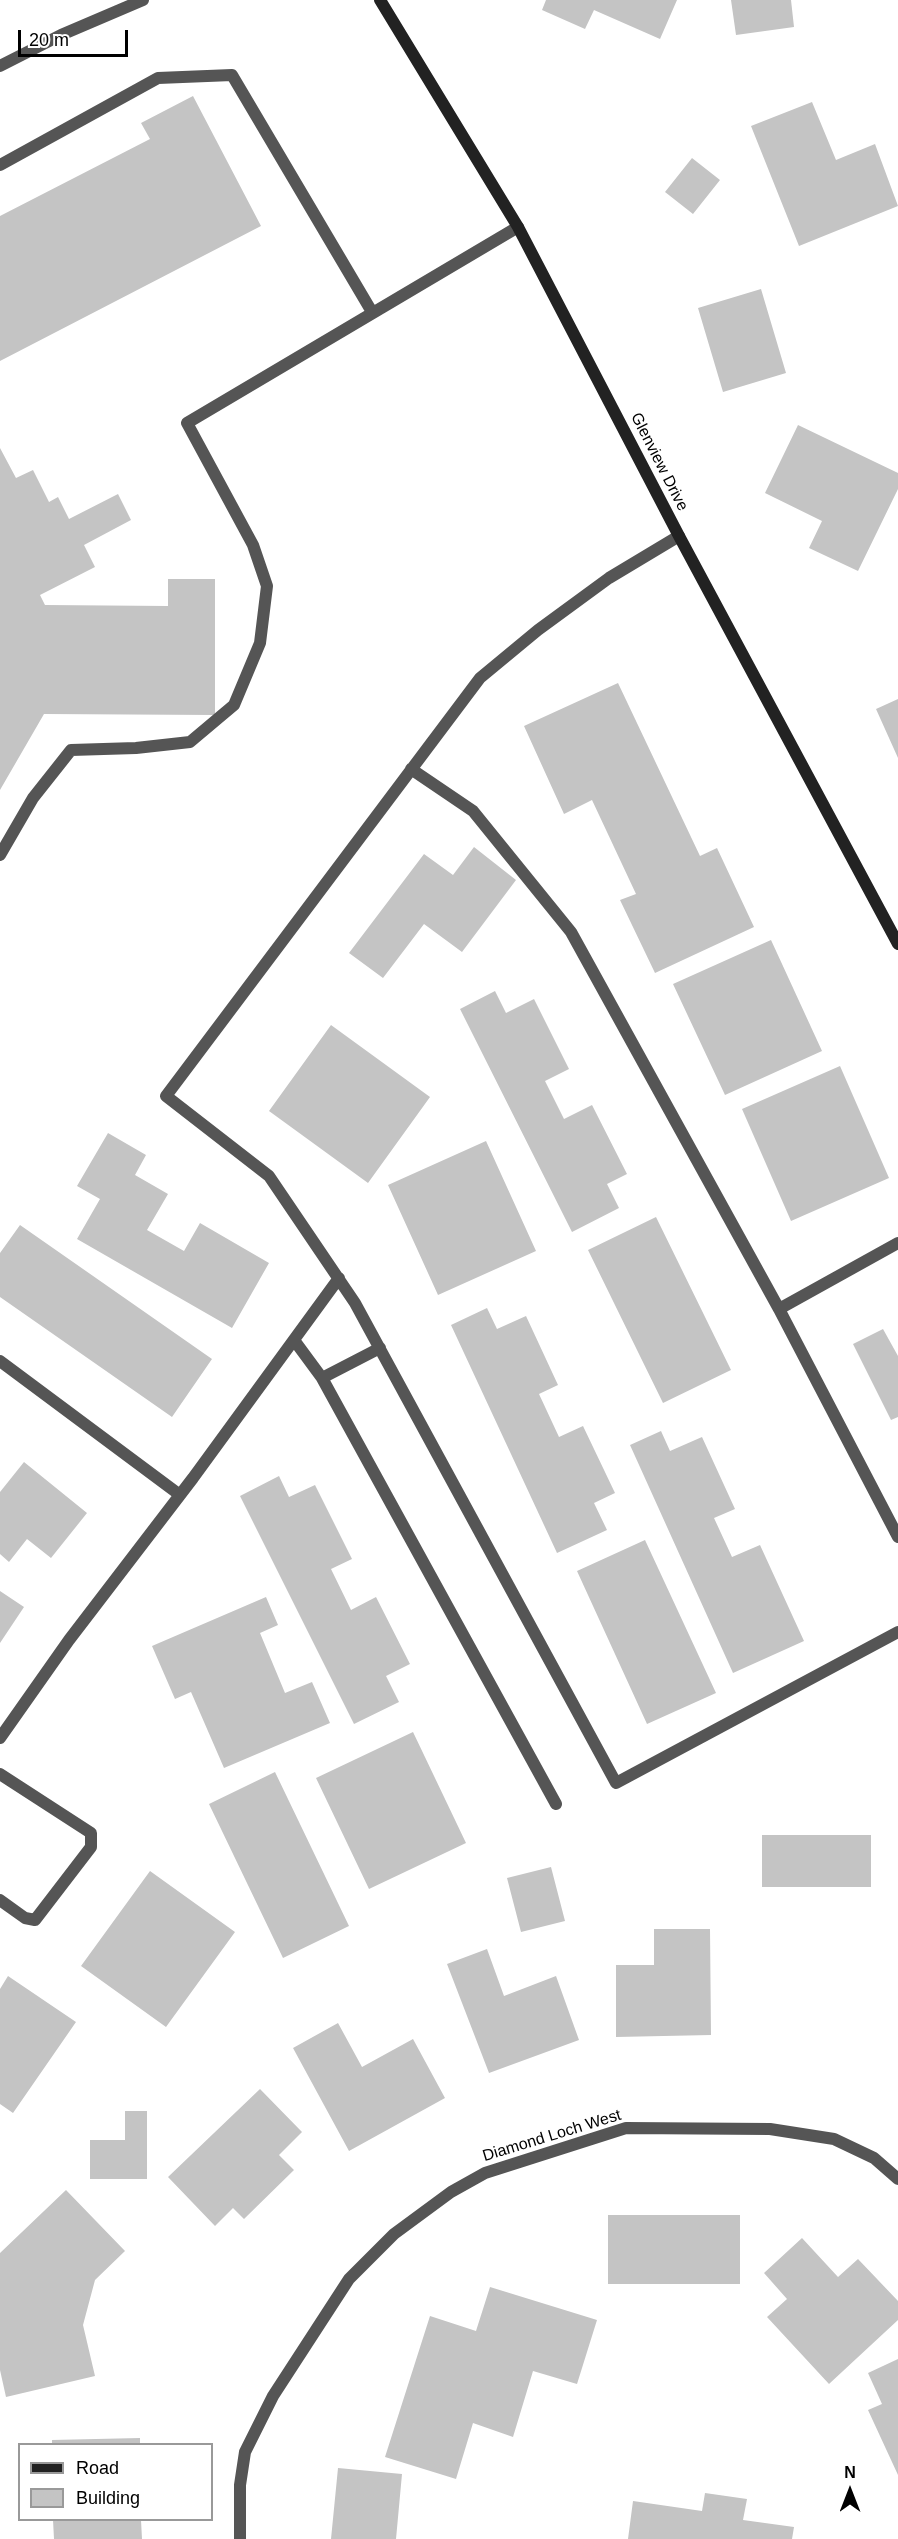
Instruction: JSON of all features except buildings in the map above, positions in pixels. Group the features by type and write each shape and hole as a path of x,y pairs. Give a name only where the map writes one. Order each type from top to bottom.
{"main road":[{"name":"Glenview Drive","path":"380,0 518,226 679,536 896,938"}],"street":[{"path":"0,66 62,34 142,0"},
{"path":"0,165 158,78 232,75 372,312"},
{"path":"0,855 33,798 71,750 136,748 190,742 234,705 260,643 267,586 253,545 186,423 518,226"},
{"path":"679,536 609,578 538,630 480,678 166,1096 269,1176 339,1278 380,1348 616,1783 898,1632"},
{"path":"411,769 473,811 570,932 779,1309 898,1537"},
{"path":"779,1309 898,1243"},
{"path":"0,1738 69,1640 180,1495 339,1278"},
{"path":"294,1340 322,1378 556,1804"},
{"path":"322,1378 380,1348"},
{"path":"0,1361 180,1495"},
{"path":"0,1774 91,1833 91,1847 35,1920 25,1918 0,1900"},
{"name":"Diamond Loch West","path":"240,2539 240,2485 245,2452 273,2396 349,2279 394,2234 451,2192 484,2173 626,2128 770,2129 834,2139 874,2158 898,2179"}]}
